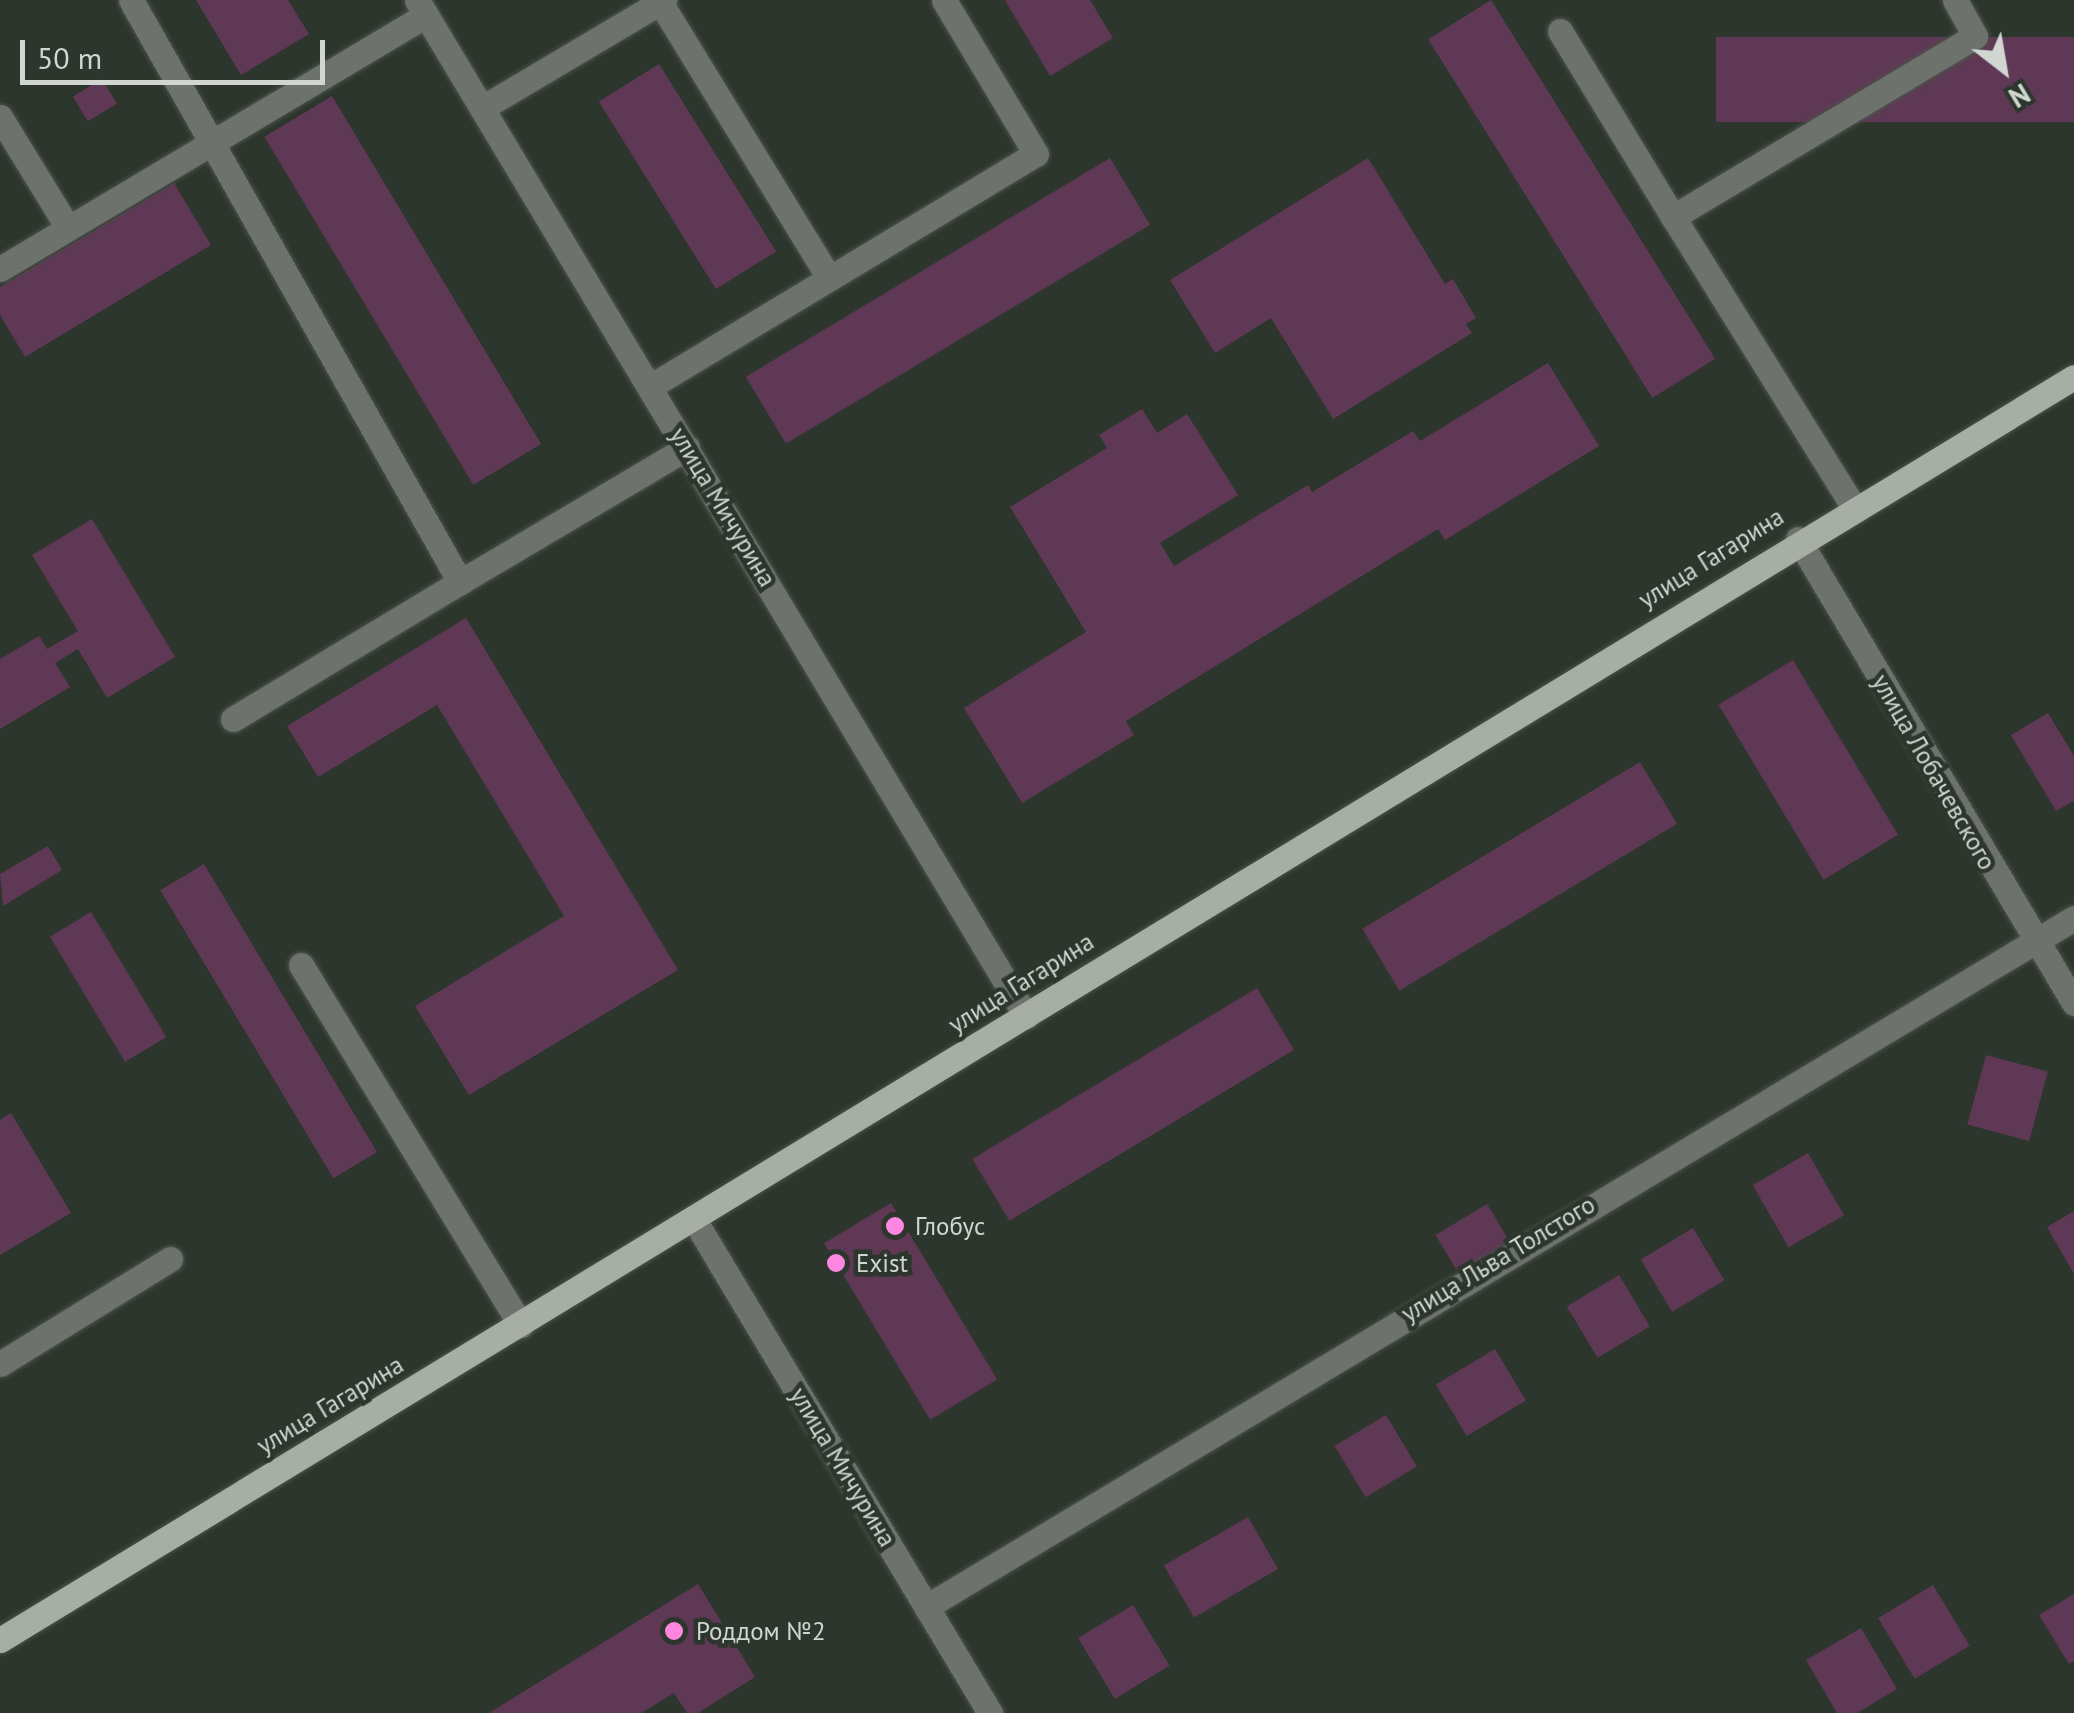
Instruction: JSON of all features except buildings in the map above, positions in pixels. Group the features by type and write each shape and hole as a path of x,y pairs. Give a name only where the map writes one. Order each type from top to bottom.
{"main road":[{"name":"улица Гагарина","path":"0,1640 694,1221 1798,539 2074,377"}],"street":[{"path":"130,0 216,138 460,582"},
{"path":"651,386 1036,154 944,0"},
{"path":"1674,216 1974,36 1955,0"},
{"path":"482,108 662,1 829,278"},
{"path":"0,269 421,7"},
{"name":"улица Мичурина","path":"421,7 1026,1016"},
{"path":"1560,30 1853,506"},
{"path":"0,116 68,228"},
{"path":"233,719 687,448"},
{"name":"улица Лобачевского","path":"1798,539 2074,1003"},
{"name":"улица Льва Толстого","path":"926,1606 2074,918"},
{"path":"301,965 522,1325"},
{"name":"улица Мичурина","path":"694,1221 990,1713"},
{"path":"0,1364 170,1258"}],"place":[{"name":"Глобус","path":"895,1226"},
{"name":"Exist","path":"836,1263"},
{"name":"Роддом №2","path":"674,1631"}]}
